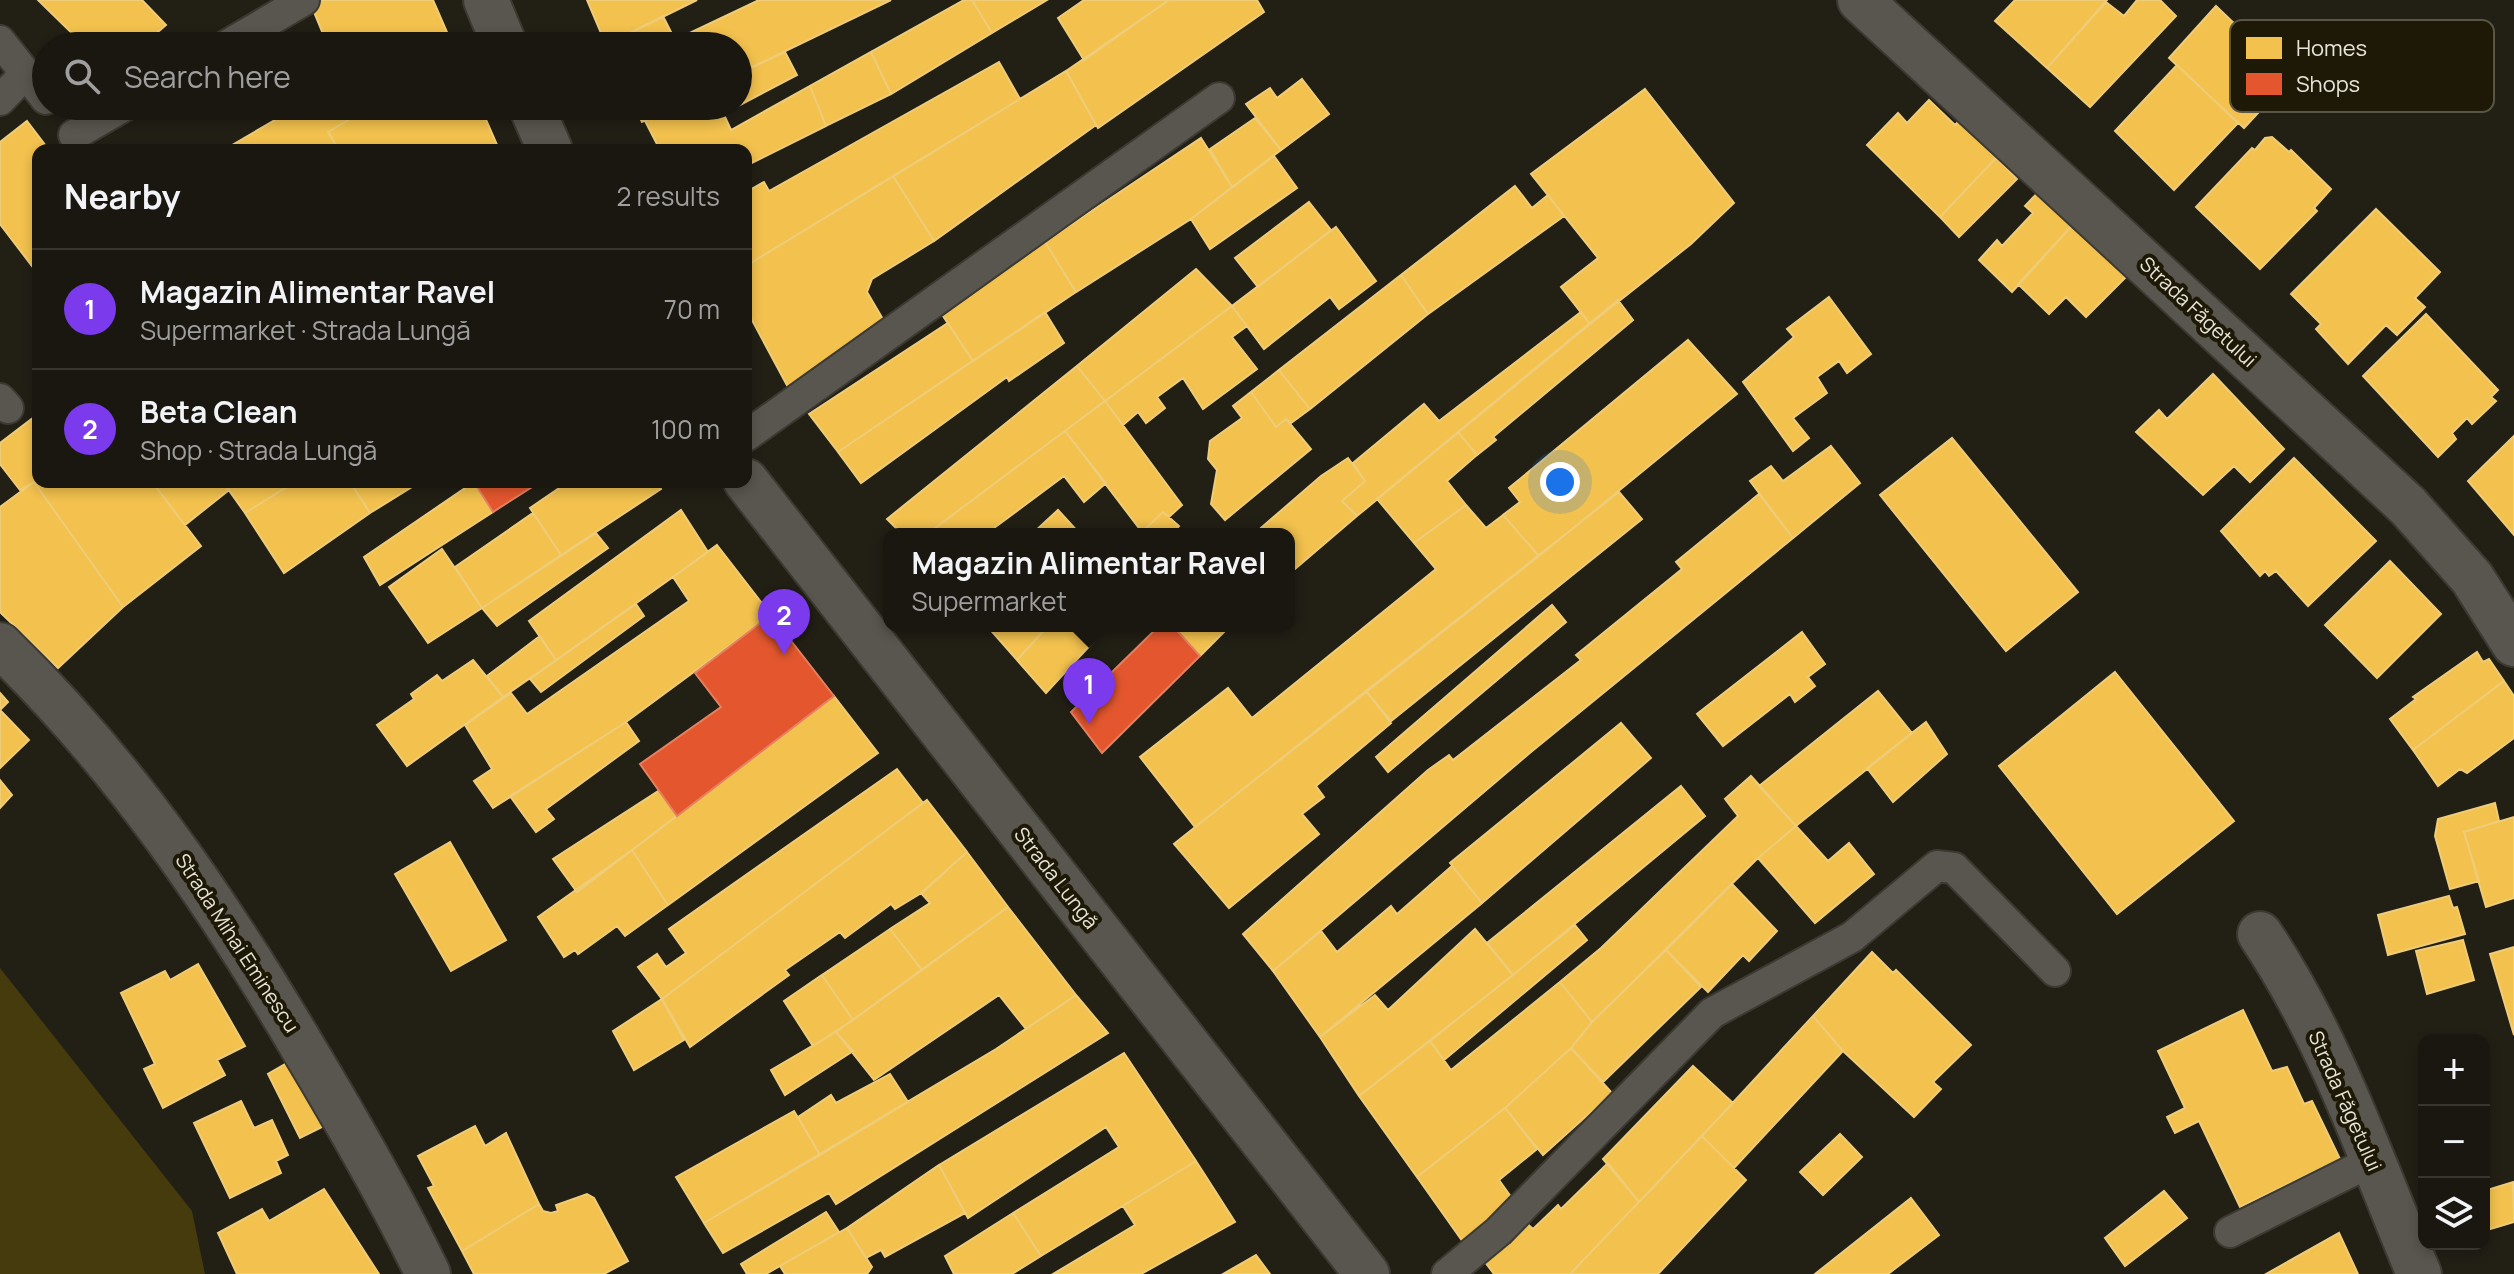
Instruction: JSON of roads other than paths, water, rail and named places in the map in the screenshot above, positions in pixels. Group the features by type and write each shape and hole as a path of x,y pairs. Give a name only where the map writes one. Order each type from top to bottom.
{"street":[{"path":"486,0 499,32"},
{"name":"Strada Făgetului","path":"1860,0 2408,506 2472,578 2514,644"},
{"path":"537,120 547,144"},
{"name":"Strada Lungă","path":"751,488 1367,1274"},
{"name":"Strada Mihai Eminescu","path":"0,645 130,786 234,931 386,1188 428,1274"},
{"name":"Strada Făgetului","path":"2260,934 2287,975 2330,1061 2419,1274"}],"lane":[{"path":"250,32 304,0"},
{"path":"0,41 32,81"},
{"path":"0,100 26,73"},
{"path":"752,432 1219,98"},
{"path":"63,120 80,142 107,120"},
{"path":"1447,1274 1499,1231 1712,1013 1852,937 1937,866 1954,868 2055,971"},
{"path":"2230,1232 2372,1161"}],"place":[{"name":"Beta Clean","path":"784,655"},
{"name":"Magazin Alimentar Ravel","path":"1089,724"}]}
